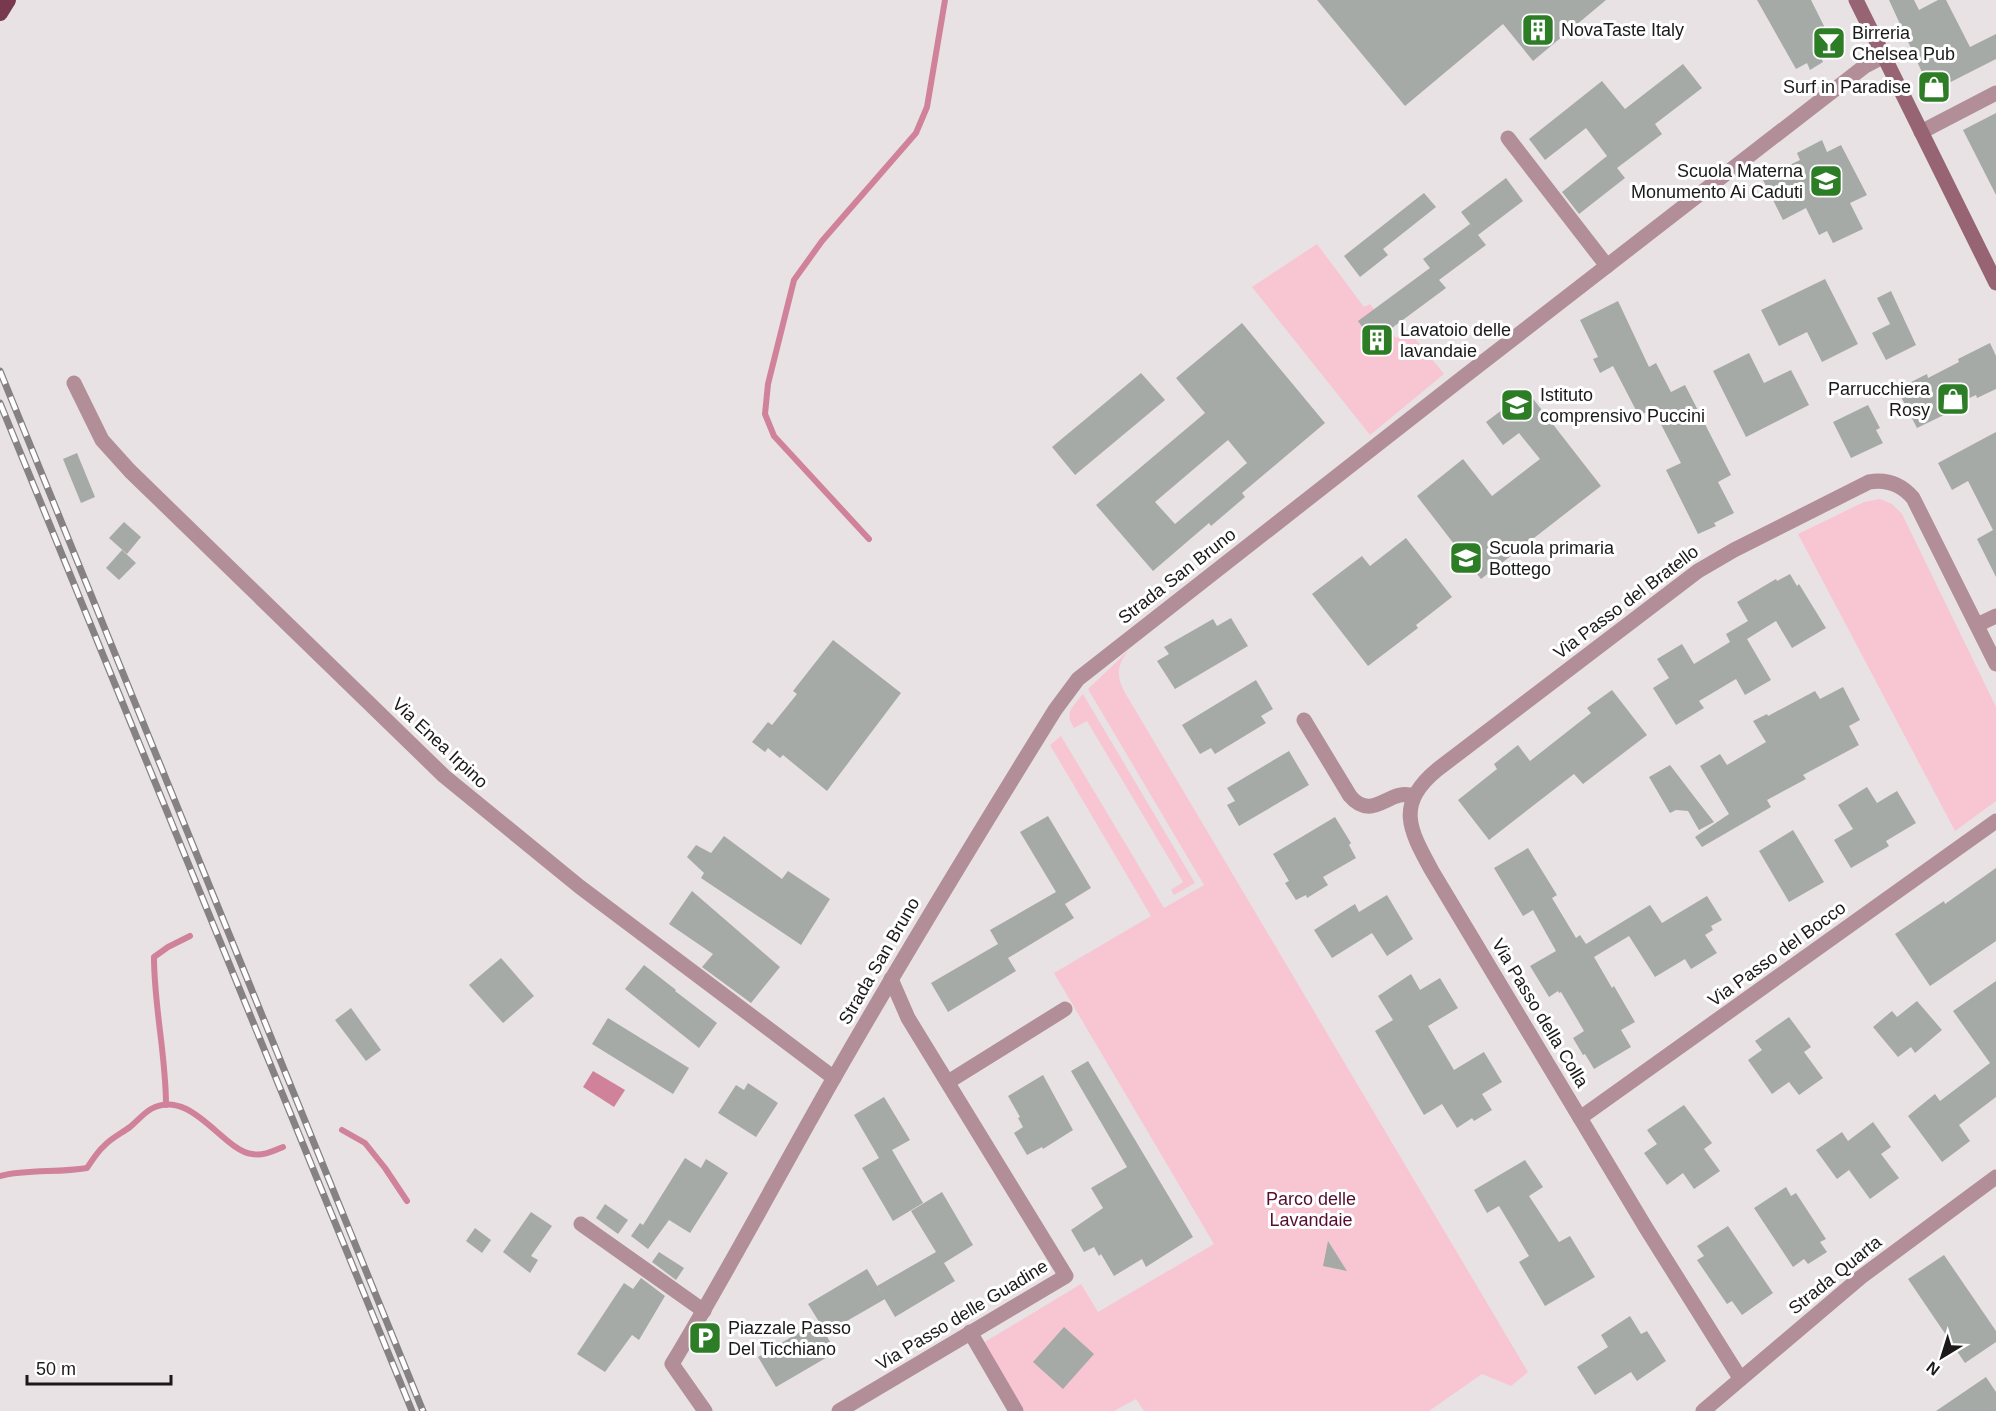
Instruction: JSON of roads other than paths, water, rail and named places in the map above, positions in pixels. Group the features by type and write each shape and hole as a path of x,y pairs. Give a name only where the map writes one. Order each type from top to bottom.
{"highway":[{"path":"0,14 8,0"}],"main road":[{"path":"1856,0 1996,283"}],"street":[{"name":"Strada San Bruno","path":"705,1411 672,1364 891,979 1055,710 1078,680 1150,621 1864,66 1884,56"},
{"path":"1921,132 1996,93"},
{"path":"1508,138 1607,266"},
{"name":"Via Enea Irpino","path":"74,383 102,440 130,471 444,776 580,887 834,1078"},
{"name":"Via Passo del Bratello","path":"1413,796 1420,785 1438,769 1698,571 1856,487 1875,481 1888,482 1903,488 1917,504 1977,625"},
{"path":"1996,616 1977,625 1996,664"},
{"path":"1304,720 1350,796 1357,803 1373,806 1401,795 1413,796"},
{"name":"Via Passo della Colla","path":"1413,796 1410,820 1418,845 1580,1118 1740,1378"},
{"name":"Via Passo del Bocco","path":"1580,1118 1996,821"},
{"name":"Via Passo delle Guadine","path":"839,1411 1066,1276 908,1018 891,979"},
{"path":"948,1082 1065,1009"},
{"name":"Strada Quarta","path":"1703,1411 1861,1277 1996,1177"},
{"path":"581,1224 704,1311"},
{"path":"970,1332 1016,1411"}],"waterway":[{"path":"869,539 774,436 765,414 768,384 794,280 822,241 916,133 927,107 945,0"},
{"path":"166,1105 154,957 190,936"},
{"path":"0,1176 21,1172 87,1168 110,1140 151,1109 166,1104 180,1106 193,1113 241,1150 260,1154 283,1147"},
{"path":"342,1130 365,1143 407,1201"}],"railway":[{"path":"0,371 423,1411"},
{"path":"0,403 412,1411"}],"place":[{"name":"NovaTaste Italy","path":"1538,30"},
{"name":"Birreria Chelsea Pub","path":"1829,43"},
{"name":"Surf in Paradise","path":"1934,87"},
{"name":"Scuola Materna Monumento Ai Caduti","path":"1826,181"},
{"name":"Lavatoio delle lavandaie","path":"1377,340"},
{"name":"Parrucchiera Rosy","path":"1953,399"},
{"name":"Istituto comprensivo Puccini","path":"1517,405"},
{"name":"Scuola primaria Bottego","path":"1466,558"},
{"name":"Piazzale Passo Del Ticchiano","path":"705,1338"}],"park label":[{"name":"Parco delle Lavandaie","path":"1311,1209"}]}
